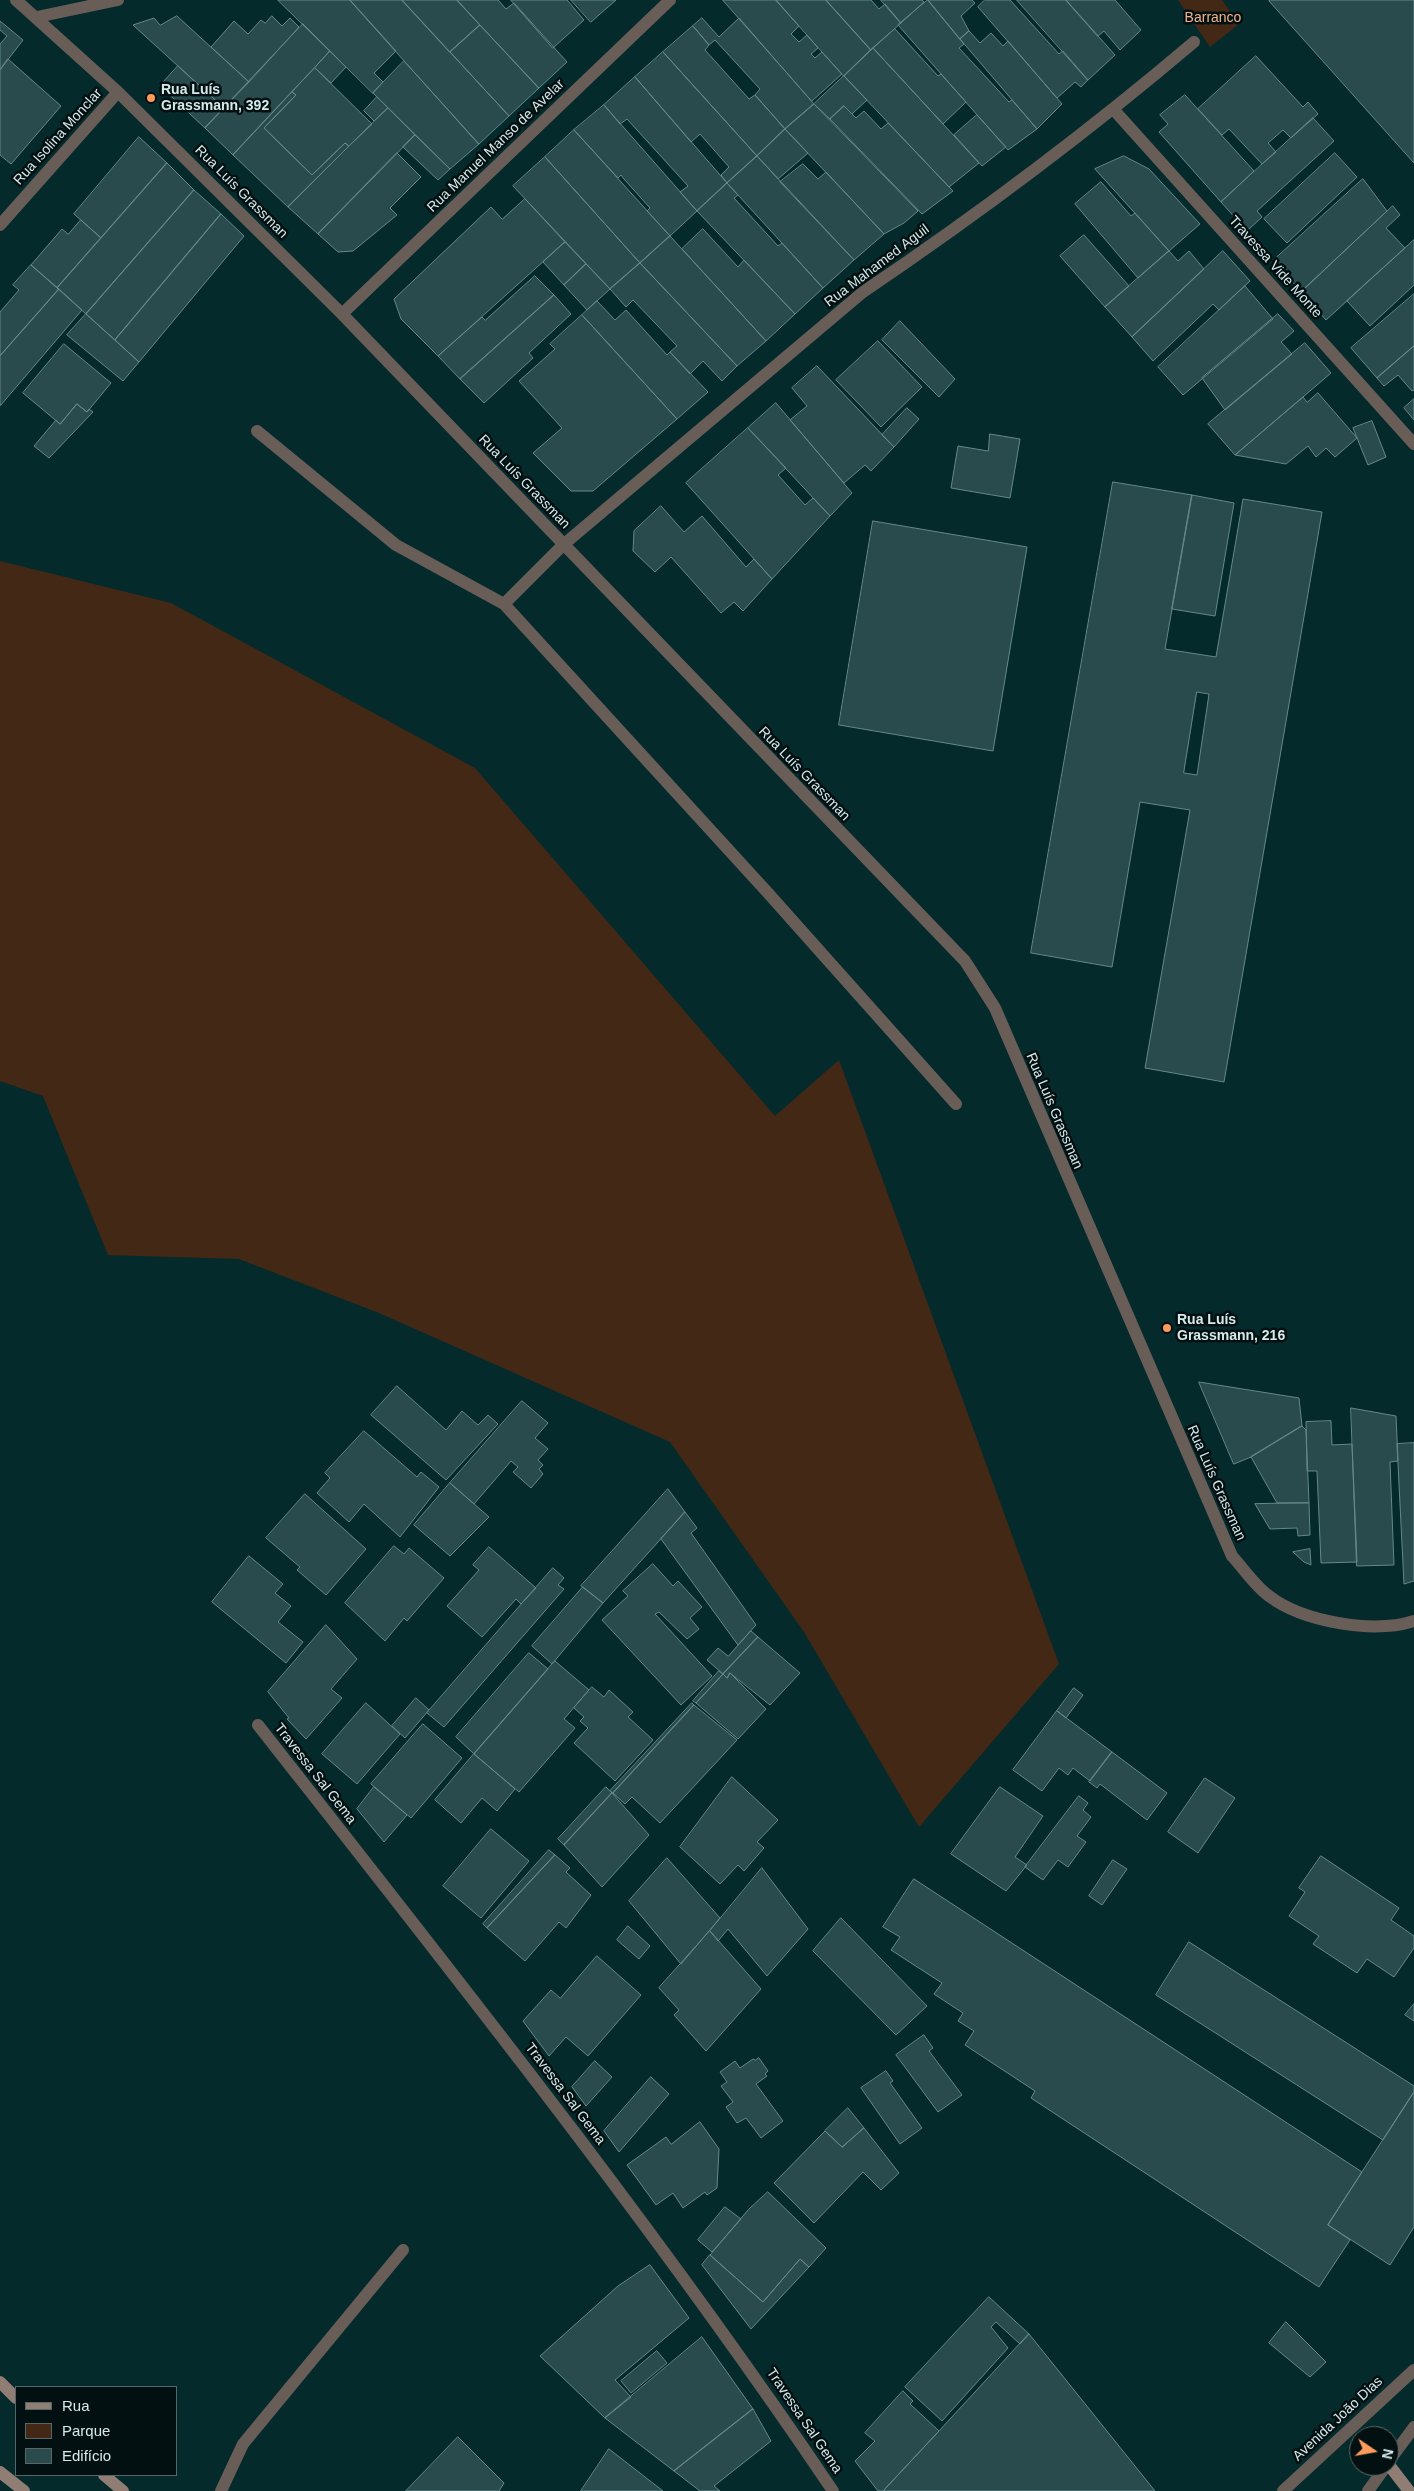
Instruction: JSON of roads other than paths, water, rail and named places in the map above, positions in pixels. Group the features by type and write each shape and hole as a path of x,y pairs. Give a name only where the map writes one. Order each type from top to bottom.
{"main road":[{"path":"0,2382 15,2397"},
{"path":"0,2472 24,2491"},
{"path":"105,2476 123,2491"},
{"path":"1397,2476 1409,2491"}],"street":[{"name":"Rua Luís Grassman","path":"16,0 118,92 342,314 965,962 995,1008 1232,1556 1269,1596 1298,1612 1334,1623 1398,1626 1414,1621"},
{"path":"37,18 118,0"},
{"name":"Rua Manuel Manso de Avelar","path":"342,314 670,0"},
{"name":"Rua Mahamed Aguil","path":"504,604 563,544 862,292 916,256 1114,110 1194,42"},
{"name":"Rua Isolina Monclar","path":"0,225 118,92"},
{"name":"Travessa Vide Monte","path":"1114,110 1414,444"},
{"path":"257,431 396,545 504,604 768,893 956,1104"},
{"name":"Travessa Sal Gema","path":"258,1726 523,2062 748,2365 833,2491"},
{"path":"221,2491 243,2444 402,2250"},
{"name":"Avenida João Dias","path":"1283,2491 1414,2370"},
{"path":"1399,2448 1414,2427"},
{"path":"1368,2491 1379,2476"}],"place":[{"name":"Rua Luís Grassmann, 392","path":"151,98"},
{"name":"Rua Luís Grassmann, 216","path":"1167,1328"}],"park label":[{"name":"Barranco","path":"1213,18"}]}
